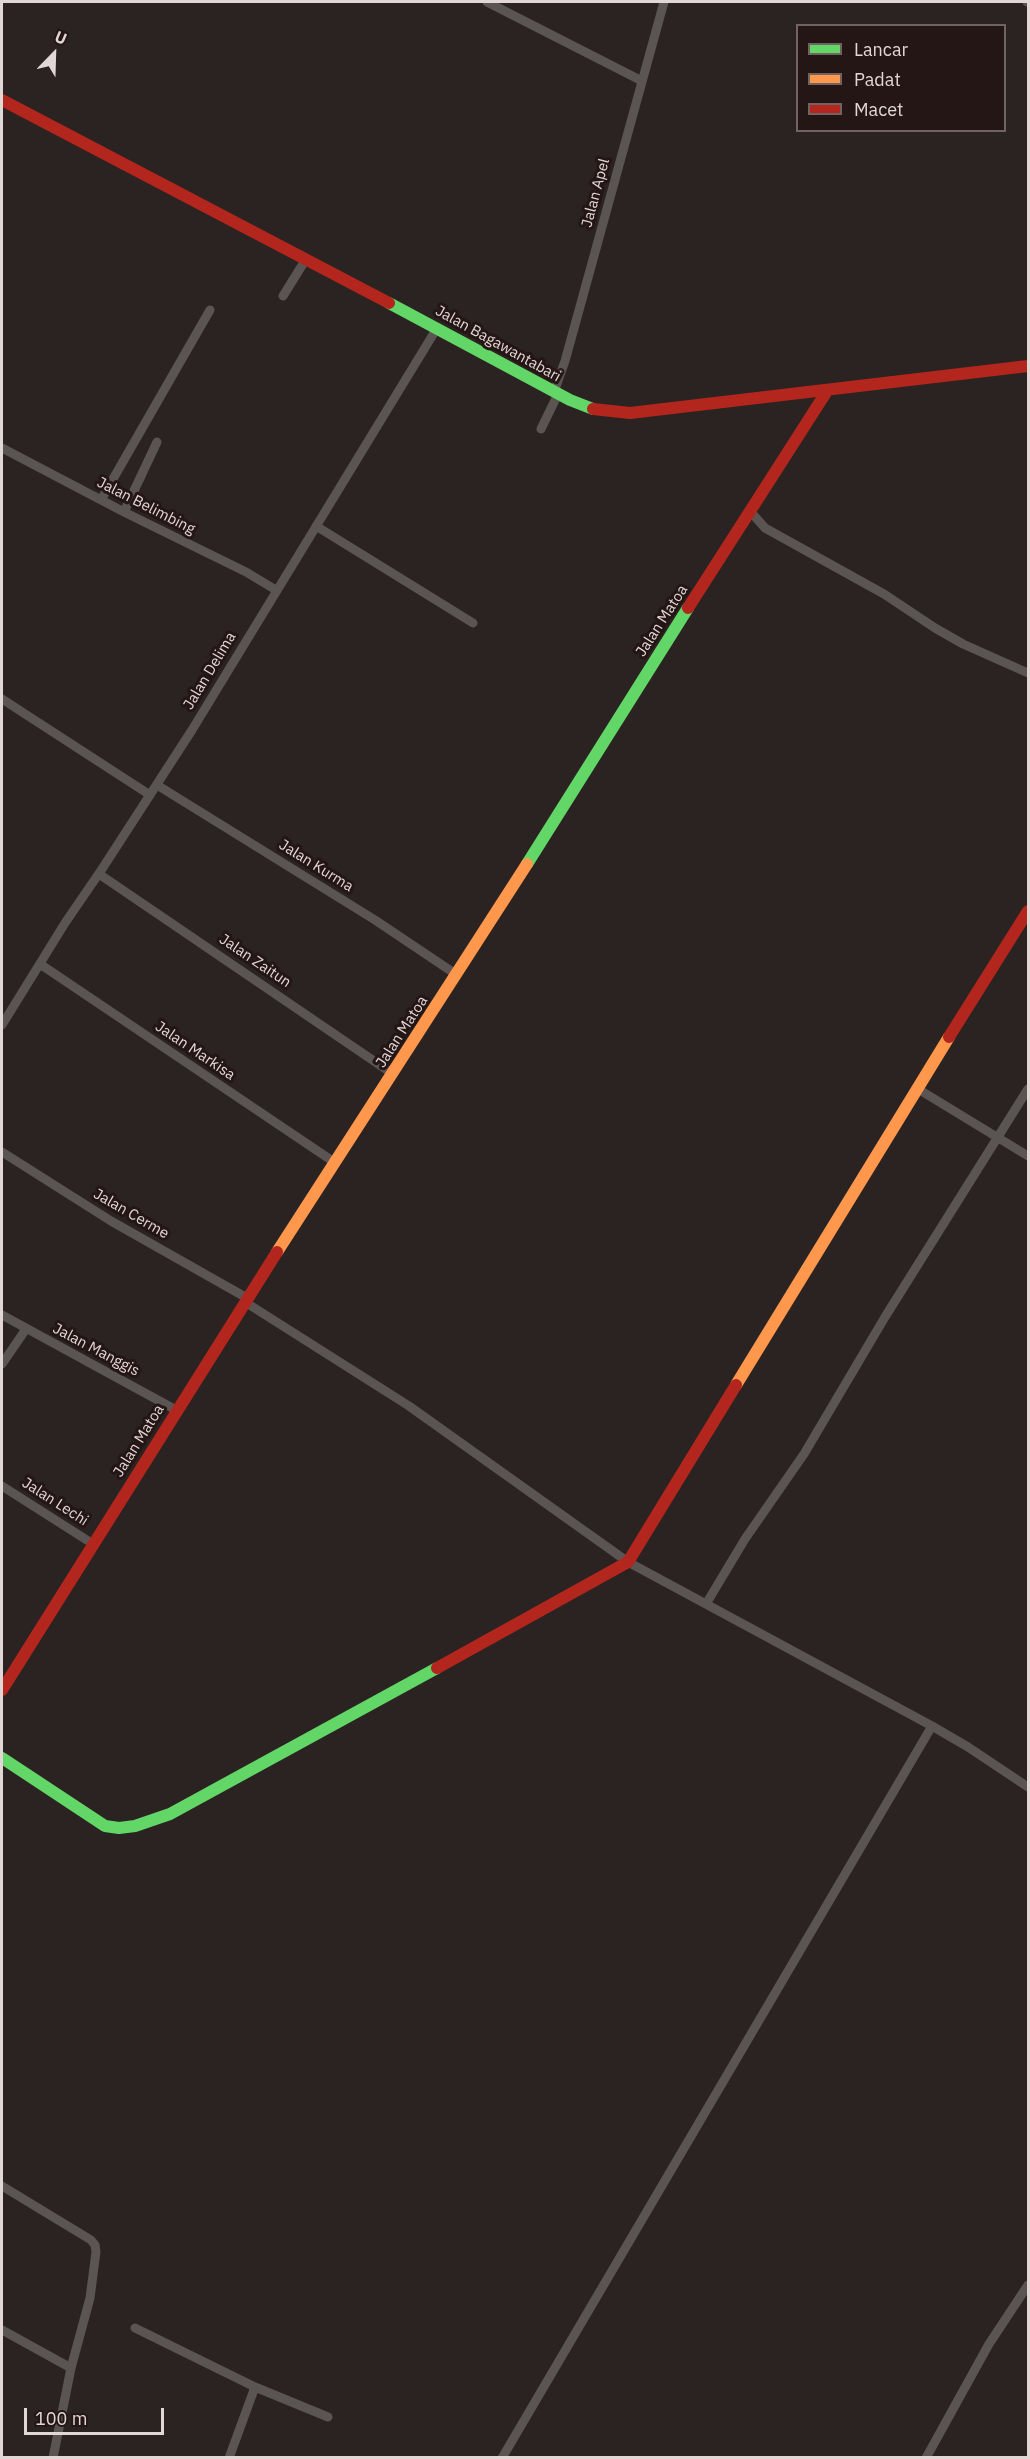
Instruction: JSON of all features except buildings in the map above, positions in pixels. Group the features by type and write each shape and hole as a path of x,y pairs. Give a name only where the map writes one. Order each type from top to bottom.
{"street":[{"path":"487,2 642,81"},
{"name":"Jalan Apel","path":"541,429 556,393 664,2"},
{"name":"Jalan Bagawantabari","path":"2,100 437,327 556,393 590,408 630,413 1029,366"},
{"path":"283,296 306,259"},
{"path":"101,500 210,310"},
{"name":"Jalan Delima","path":"2,1024 157,785 437,327"},
{"name":"Jalan Matoa","path":"2,1690 176,1410 334,1162 457,975 828,390"},
{"path":"124,512 157,442"},
{"name":"Jalan Belimbing","path":"2,448 246,572 276,590"},
{"path":"750,511 765,528 884,594 918,618 963,644 1029,673"},
{"path":"316,526 473,623"},
{"path":"2,699 150,795"},
{"name":"Jalan Kurma","path":"157,785 375,920 457,975"},
{"name":"Jalan Zaitun","path":"99,874 393,1074"},
{"path":"2,1758 105,1826 116,1829 141,1825 167,1815 232,1781 628,1562 1029,911"},
{"name":"Jalan Markisa","path":"40,964 334,1162"},
{"path":"918,1089 1029,1156"},
{"path":"706,1604 745,1539 804,1454 885,1317 1029,1089"},
{"name":"Jalan Cerme","path":"2,1152 111,1221 246,1300 409,1406 628,1562 932,1726 1029,1787"},
{"name":"Jalan Manggis","path":"2,1315 176,1410"},
{"path":"2,1364 26,1329"},
{"name":"Jalan Lechi","path":"2,1486 93,1544"},
{"path":"502,2457 932,1726"},
{"path":"2,2186 91,2240 95,2245 90,2298 71,2368 53,2457"},
{"path":"926,2457 989,2344 1029,2284"},
{"path":"135,2328 255,2387 328,2417"},
{"path":"2,2330 71,2368"},
{"path":"229,2457 255,2387"}],"traffic: fast":[{"path":"389,303 570,400 593,409"},
{"path":"527,864 688,608"},
{"path":"2,1758 105,1826 119,1828 135,1826 170,1814 437,1668"}],"traffic: slow":[{"path":"277,1252 527,864"},
{"path":"736,1385 949,1037"}],"traffic: jam":[{"path":"2,100 389,303"},
{"path":"593,409 630,413 1028,366"},
{"path":"688,608 827,391"},
{"path":"949,1037 1028,911"},
{"path":"2,1690 277,1252"},
{"path":"437,1668 628,1562 736,1385"}]}
